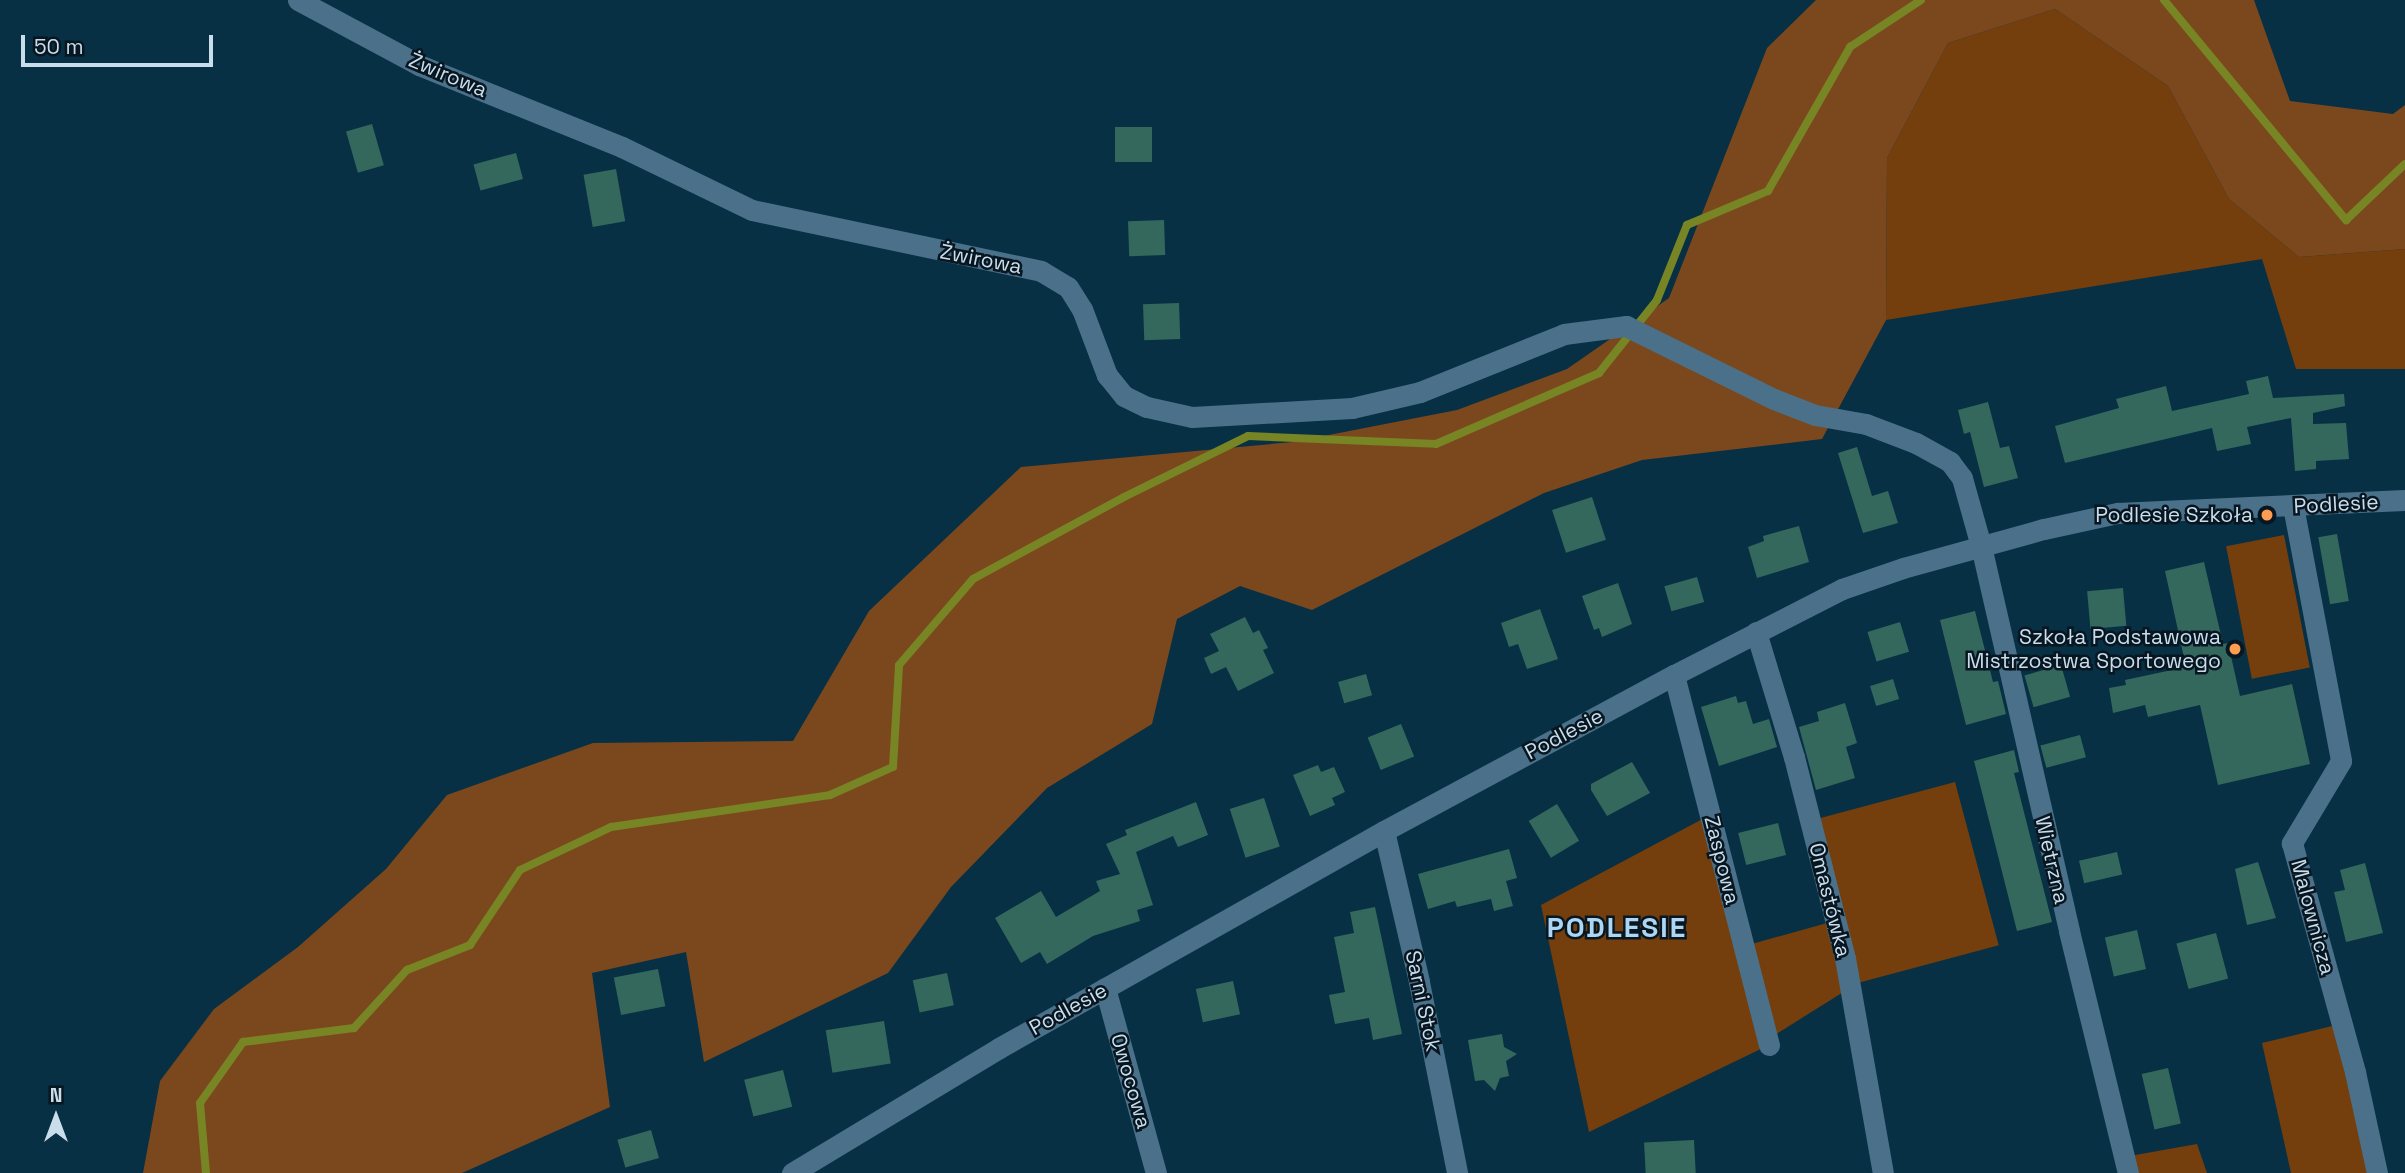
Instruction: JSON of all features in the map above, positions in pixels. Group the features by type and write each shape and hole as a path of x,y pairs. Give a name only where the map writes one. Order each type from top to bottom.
{"street":[{"name":"Żwirowa","path":"298,0 419,65 622,147 752,210 1041,271 1068,287 1082,309 1107,375 1124,397 1147,407 1192,417 1352,408 1420,392 1564,334 1626,326"},
{"name":"Wietrzna","path":"1626,326 1774,400 1815,415 1866,424 1916,443 1950,462 1962,478 1981,546 2069,931 2128,1173"},
{"name":"Podlesie","path":"792,1173 999,1048 1384,831 1674,675 1842,589 1981,546 2117,513 2405,500"},
{"name":"Malownicza","path":"2293,506 2341,761 2292,843 2355,1072 2377,1173"},
{"name":"Omastówka","path":"1756,632 1794,757 1845,958 1884,1173"},
{"name":"Zaspowa","path":"1674,675 1769,1045"},
{"name":"Sarni Stok","path":"1384,831 1419,982 1457,1173"},
{"name":"Owocowa","path":"1105,988 1156,1173"}],"shaded area":[{"path":"1816,0 2254,0 2290,101 2393,114 2405,105 2405,249 2299,257 2229,199 2168,86 2055,9 1948,43 1887,158 1886,320 1822,439 1642,460 1544,493 1312,610 1240,586 1177,619 1152,724 1047,788 951,887 888,973 704,1062 686,952 592,973 610,1107 462,1173 143,1173 160,1081 214,1009 298,947 386,869 447,795 593,743 793,741 869,611 1021,467 1293,442 1457,410 1567,369 1669,298 1767,48"},
{"path":"2055,9 2168,86 2229,199 2299,257 2405,249 2405,369 2296,369 2262,259 1886,320 1887,158 1948,43"},
{"path":"2284,535 2310,668 2252,679 2226,546"},
{"path":"1955,782 1999,945 1859,983 1815,820"},
{"path":"1710,815 1769,1045 1589,1132 1541,905"},
{"path":"1827,923 1845,991 1773,1036 1748,945"},
{"path":"2332,1026 2377,1173 2291,1173 2262,1043"},
{"path":"2197,1144 2207,1173 2128,1173 2124,1157"}],"building":[{"path":"372,124 384,165 358,173 346,131"},
{"path":"1115,127 1152,127 1152,162 1115,162"},
{"path":"516,153 523,179 480,190 473,164"},
{"path":"616,169 625,221 593,227 584,175"},
{"path":"1164,220 1165,255 1129,256 1128,221"},
{"path":"1179,303 1180,339 1144,340 1143,304"},
{"path":"2268,376 2273,398 2344,394 2345,406 2313,413 2313,424 2346,423 2349,459 2316,461 2316,469 2295,471 2291,418 2247,427 2251,444 2217,451 2212,428 2065,463 2055,426 2119,408 2116,399 2166,386 2172,411 2249,394 2246,381"},
{"path":"1988,402 2000,448 2009,446 2018,478 1984,487 1970,432 1964,434 1958,410"},
{"path":"1857,447 1872,496 1888,491 1898,523 1863,533 1838,453"},
{"path":"1592,497 1606,540 1566,553 1552,510"},
{"path":"1799,526 1809,562 1757,578 1748,547 1764,541 1763,536"},
{"path":"2337,534 2349,601 2330,604 2318,537"},
{"path":"2204,562 2223,644 2228,643 2240,696 2292,684 2310,764 2218,785 2200,705 2148,717 2145,705 2113,713 2109,688 2126,685 2125,680 2186,667 2165,571"},
{"path":"1697,577 1704,602 1671,611 1664,586"},
{"path":"1618,583 1632,624 1602,637 1599,628 1594,630 1582,596"},
{"path":"2123,588 2126,626 2090,629 2087,591"},
{"path":"1540,609 1558,659 1527,669 1518,644 1509,647 1501,623"},
{"path":"1975,611 1993,682 1998,681 2006,714 1966,725 1940,620"},
{"path":"1245,617 1253,633 1259,630 1268,648 1263,650 1274,673 1238,691 1226,667 1211,674 1204,658 1219,651 1210,634"},
{"path":"1900,622 1909,652 1877,662 1867,632"},
{"path":"2061,665 2070,697 2034,707 2024,675"},
{"path":"1366,674 1372,695 1344,703 1338,682"},
{"path":"1893,679 1899,699 1876,706 1870,686"},
{"path":"1736,696 1738,703 1746,701 1753,724 1769,719 1777,747 1719,766 1701,707"},
{"path":"1845,703 1857,743 1846,747 1855,778 1816,790 1799,727 1819,721 1817,712"},
{"path":"1401,724 1414,756 1381,770 1368,737"},
{"path":"2080,735 2086,757 2046,768 2040,746"},
{"path":"2014,750 2019,772 2014,773 2052,922 2017,931 1974,761"},
{"path":"1632,762 1650,793 1607,816 1591,790 1591,784"},
{"path":"1318,765 1321,772 1334,767 1345,792 1332,798 1335,805 1310,816 1293,775"},
{"path":"1264,798 1280,847 1246,858 1230,809"},
{"path":"1196,802 1208,835 1178,847 1173,836 1136,852 1153,905 1137,910 1140,921 1093,936 1047,964 1040,952 1021,963 995,918 1041,891 1056,917 1100,891 1096,881 1120,874 1106,844 1127,835 1125,830"},
{"path":"1557,804 1579,841 1551,858 1529,821"},
{"path":"1778,823 1786,855 1746,865 1738,833"},
{"path":"1509,849 1517,878 1506,881 1513,906 1494,911 1491,899 1457,907 1455,901 1428,909 1418,874"},
{"path":"2117,852 2122,874 2084,883 2079,861"},
{"path":"2258,862 2276,918 2247,925 2235,869"},
{"path":"2365,863 2383,933 2346,942 2334,892 2345,890 2340,870"},
{"path":"1375,907 1402,1034 1373,1040 1369,1018 1335,1024 1329,995 1345,992 1334,937 1354,933 1350,912"},
{"path":"2137,930 2146,969 2114,976 2105,937"},
{"path":"2216,933 2228,978 2189,989 2176,944"},
{"path":"658,969 665,1006 621,1015 614,978"},
{"path":"947,973 954,1005 920,1013 913,980"},
{"path":"1233,981 1240,1014 1203,1022 1196,989"},
{"path":"884,1021 891,1063 832,1073 826,1030"},
{"path":"1502,1034 1504,1047 1517,1054 1506,1061 1509,1076 1500,1078 1495,1091 1484,1080 1475,1081 1468,1040"},
{"path":"2168,1068 2181,1124 2155,1130 2142,1074"},
{"path":"783,1070 792,1107 753,1117 744,1080"},
{"path":"651,1130 659,1158 625,1168 617,1140"},
{"path":"1694,1140 1696,1173 1646,1173 1644,1143"}],"waterway":[{"path":"206,1173 200,1103 243,1042 354,1028 407,970 470,945 520,870 611,827 830,795 893,767 899,665 973,579 1124,497 1248,436 1436,444 1599,373 1657,300 1687,225 1768,191 1850,47 1921,0"},
{"path":"2164,0 2346,220 2405,164"}],"place":[{"name":"Podlesie Szkoła","path":"2267,515"},
{"name":"Szkoła Podstawowa Mistrzostwa Sportowego","path":"2235,649"}],"district":[{"name":"PODLESIE","path":"1617,927"}]}
